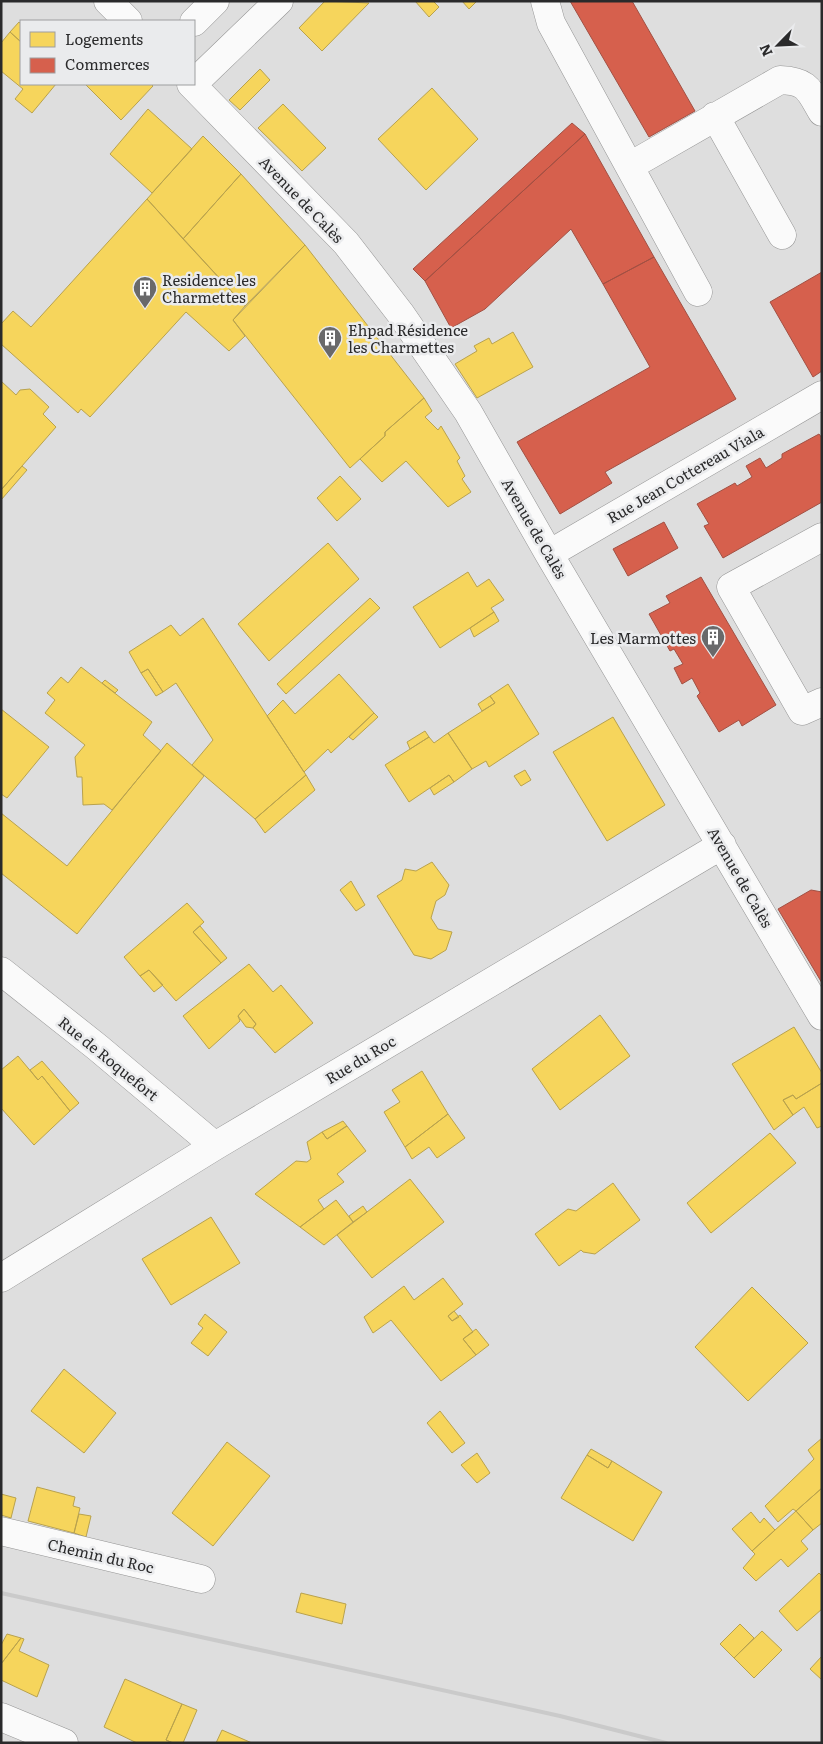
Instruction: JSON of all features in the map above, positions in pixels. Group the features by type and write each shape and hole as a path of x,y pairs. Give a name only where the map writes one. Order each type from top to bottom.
{"street":[{"path":"108,1 127,20"},
{"path":"195,21 215,1"},
{"path":"195,81 279,1"},
{"path":"545,1 551,23 698,292"},
{"path":"630,166 780,80 795,80 806,86 822,112"},
{"name":"Avenue de Calès","path":"193,85 346,243 400,313 468,412 548,554 822,1016"},
{"path":"715,116 782,235"},
{"name":"Rue Jean Cottereau Viala","path":"548,554 820,399"},
{"path":"822,537 731,587 802,710 822,702"},
{"name":"Rue du Roc","path":"1,1278 215,1146 722,845"},
{"name":"Rue de Roquefort","path":"1,971 97,1047 215,1146"},
{"name":"Chemin du Roc","path":"1,1531 201,1579"},
{"path":"1,1717 64,1743"}],"building: Logements":[{"path":"325,1 369,3 322,51 299,28"},
{"path":"415,1 433,1 439,7 429,17"},
{"path":"462,1 477,1 469,9"},
{"path":"19,22 20,41 10,32"},
{"path":"10,32 20,41 20,85 55,85 32,113 15,99 23,89 1,71 1,43"},
{"path":"260,69 270,80 240,110 229,100"},
{"path":"86,85 153,86 121,120"},
{"path":"432,88 478,139 426,190 378,139"},
{"path":"283,104 326,148 302,171 258,128"},
{"path":"148,109 192,149 152,193 110,154"},
{"path":"203,136 241,174 183,239 147,199"},
{"name":"Residence les Charmettes","path":"241,174 305,245 245,306 183,239"},
{"name":"Residence les Charmettes","path":"147,199 245,306 233,320 245,336 229,351 186,312 90,417 81,409 78,413 1,344 1,324 13,311 31,327"},
{"name":"Ehpad Résidence les Charmettes","path":"305,245 424,398 385,432 385,436 350,468 233,320"},
{"path":"513,332 533,367 477,398 455,364 477,351 474,346 489,338 492,344"},
{"path":"1,381 16,395 20,390 30,389 49,407 43,414 56,427 1,490"},
{"path":"424,398 432,411 425,417 438,430 441,426 460,458 457,461 465,476 462,479 471,492 448,507 406,461 382,482 360,459 385,436 385,432"},
{"path":"22,466 27,470 1,500 1,490"},
{"path":"340,476 361,499 337,521 317,498"},
{"path":"328,543 359,579 269,661 238,624"},
{"path":"468,572 477,587 489,579 504,600 491,608 494,612 440,648 413,607"},
{"path":"370,598 380,608 286,694 277,684"},
{"path":"494,612 499,621 474,637 470,628"},
{"path":"203,618 306,775 255,819 192,765 213,740 176,683 163,692 148,669 141,673 129,652 171,625 180,636"},
{"path":"81,667 152,722 143,735 161,751 112,810 104,804 83,805 82,777 77,777 75,757 85,745 45,713 55,700 47,693 61,677 68,683"},
{"path":"148,669 163,692 156,696 141,673"},
{"path":"339,674 374,713 331,753 328,749 304,772 267,716 283,700 295,714"},
{"path":"105,680 118,690 115,693 102,683"},
{"path":"508,684 539,734 489,767 486,761 472,769 448,733 495,703 490,696"},
{"path":"490,696 495,703 482,711 478,704"},
{"path":"1,709 49,747 7,798 1,794"},
{"path":"374,713 378,717 353,740 349,737"},
{"path":"613,717 665,805 607,841 553,752"},
{"path":"425,731 429,737 410,749 407,742"},
{"path":"448,733 472,769 454,782 449,775 409,802 385,765 429,737 434,743"},
{"path":"167,743 204,776 77,934 1,873 1,813 67,866"},
{"path":"525,770 531,780 521,786 514,776"},
{"path":"306,775 315,790 265,833 255,819"},
{"path":"449,775 454,782 434,795 430,788"},
{"path":"432,862 449,885 445,895 436,901 431,918 438,929 452,932 446,950 431,959 414,955 377,896 402,880 405,869 416,871"},
{"path":"351,881 365,905 356,911 340,890"},
{"path":"187,903 204,922 193,932 221,963 176,1001 149,970 140,976 124,957"},
{"path":"200,926 227,958 221,963 193,932"},
{"path":"249,964 273,992 281,985 313,1023 275,1053 253,1028 256,1024 244,1009 238,1016 240,1021 209,1049 183,1016"},
{"path":"149,970 163,985 154,992 140,976"},
{"path":"244,1009 256,1024 253,1028 246,1027 238,1016"},
{"path":"600,1015 630,1056 560,1110 532,1069"},
{"path":"794,1027 822,1073 822,1083 796,1099 793,1095 783,1100 793,1115 774,1130 732,1064"},
{"path":"18,1056 38,1080 42,1076 70,1111 34,1145 1,1108 1,1070"},
{"path":"42,1061 79,1103 70,1111 42,1076 38,1080 30,1070"},
{"path":"422,1071 448,1114 405,1147 384,1112 400,1102 392,1090"},
{"path":"822,1083 822,1126 817,1128 804,1107 793,1115 783,1100 793,1095 796,1099"},
{"path":"448,1114 465,1138 437,1158 429,1147 412,1159 405,1147"},
{"path":"343,1121 347,1126 327,1139 322,1132"},
{"path":"347,1126 366,1151 337,1174 344,1182 318,1200 324,1209 300,1227 255,1194 296,1161 307,1162 311,1159 307,1142 322,1132 327,1139"},
{"path":"770,1133 796,1163 711,1233 687,1203"},
{"path":"410,1179 444,1222 372,1278 337,1235"},
{"path":"613,1183 640,1220 595,1254 581,1250 559,1266 535,1234 568,1209 576,1211"},
{"path":"336,1200 353,1222 324,1245 300,1227"},
{"path":"363,1206 367,1212 353,1222 349,1216"},
{"path":"211,1217 240,1263 171,1305 142,1259"},
{"path":"443,1278 463,1304 448,1316 452,1321 460,1315 473,1332 463,1339 476,1355 441,1381 391,1320 373,1333 364,1317 404,1286 414,1300"},
{"path":"752,1287 808,1343 748,1401 695,1347"},
{"path":"454,1311 459,1317 452,1321 448,1316"},
{"path":"205,1314 227,1332 208,1356 191,1343 203,1328 198,1324"},
{"path":"476,1329 489,1345 476,1355 463,1339"},
{"path":"64,1369 116,1413 84,1453 31,1411"},
{"path":"440,1411 465,1443 452,1453 427,1423"},
{"path":"822,1438 822,1488 796,1511 793,1509 778,1522 765,1506 814,1459 808,1450"},
{"path":"227,1442 270,1476 213,1546 172,1513"},
{"path":"591,1449 612,1461 608,1468 587,1455"},
{"path":"477,1453 490,1473 477,1483 461,1465"},
{"path":"587,1455 608,1468 612,1461 662,1492 633,1541 561,1498"},
{"path":"37,1487 75,1497 73,1506 80,1508 74,1533 28,1521"},
{"path":"822,1488 822,1523 813,1530 796,1511"},
{"path":"1,1494 16,1498 11,1518 1,1515"},
{"path":"796,1511 813,1530 801,1541 808,1549 788,1567 781,1559 756,1581 743,1568 755,1554 752,1551"},
{"path":"751,1512 760,1523 764,1518 775,1530 752,1551 732,1529"},
{"path":"79,1514 91,1516 86,1537 74,1533"},
{"path":"819,1573 822,1576 822,1609 797,1631 779,1611"},
{"path":"301,1593 346,1604 342,1624 296,1612"},
{"path":"740,1624 754,1638 734,1658 720,1644"},
{"path":"762,1631 782,1650 754,1678 734,1658"},
{"path":"7,1634 21,1638 1,1664 1,1645"},
{"path":"21,1638 24,1639 19,1651 49,1665 37,1697 1,1680 1,1664"},
{"path":"822,1656 822,1680 810,1669"},
{"path":"125,1679 182,1704 166,1740 173,1743 137,1743 104,1727"},
{"path":"182,1704 197,1710 183,1743 173,1743 166,1740"},
{"path":"222,1730 252,1743 216,1743"}],"building: Commerces":[{"path":"570,1 632,1 695,111 649,137"},
{"path":"572,123 585,134 425,281 413,269"},
{"path":"585,134 654,257 603,284 571,229 485,309 451,328 425,281"},
{"path":"654,257 736,399 605,472 612,483 560,514 517,442 650,367 603,284"},
{"path":"822,272 822,371 813,377 770,302"},
{"path":"819,434 822,438 822,502 723,558 704,526 709,524 697,504 735,483 737,486 752,477 746,466 760,458 766,468 782,458 782,454"},
{"path":"664,522 678,548 628,576 613,549"},
{"name":"Les Marmottes","path":"701,577 776,705 742,726 739,720 719,732 697,696 700,693 692,678 682,684 674,668 683,664 674,649 670,651 649,614 670,603 666,596"},
{"path":"811,890 822,892 822,983 778,909"}],"railway":[{"path":"1,1593 560,1716 666,1743"}],"place":[{"name":"Residence les Charmettes","path":"145,309"},
{"name":"Ehpad Résidence les Charmettes","path":"330,359"},
{"name":"Les Marmottes","path":"713,658"}]}
